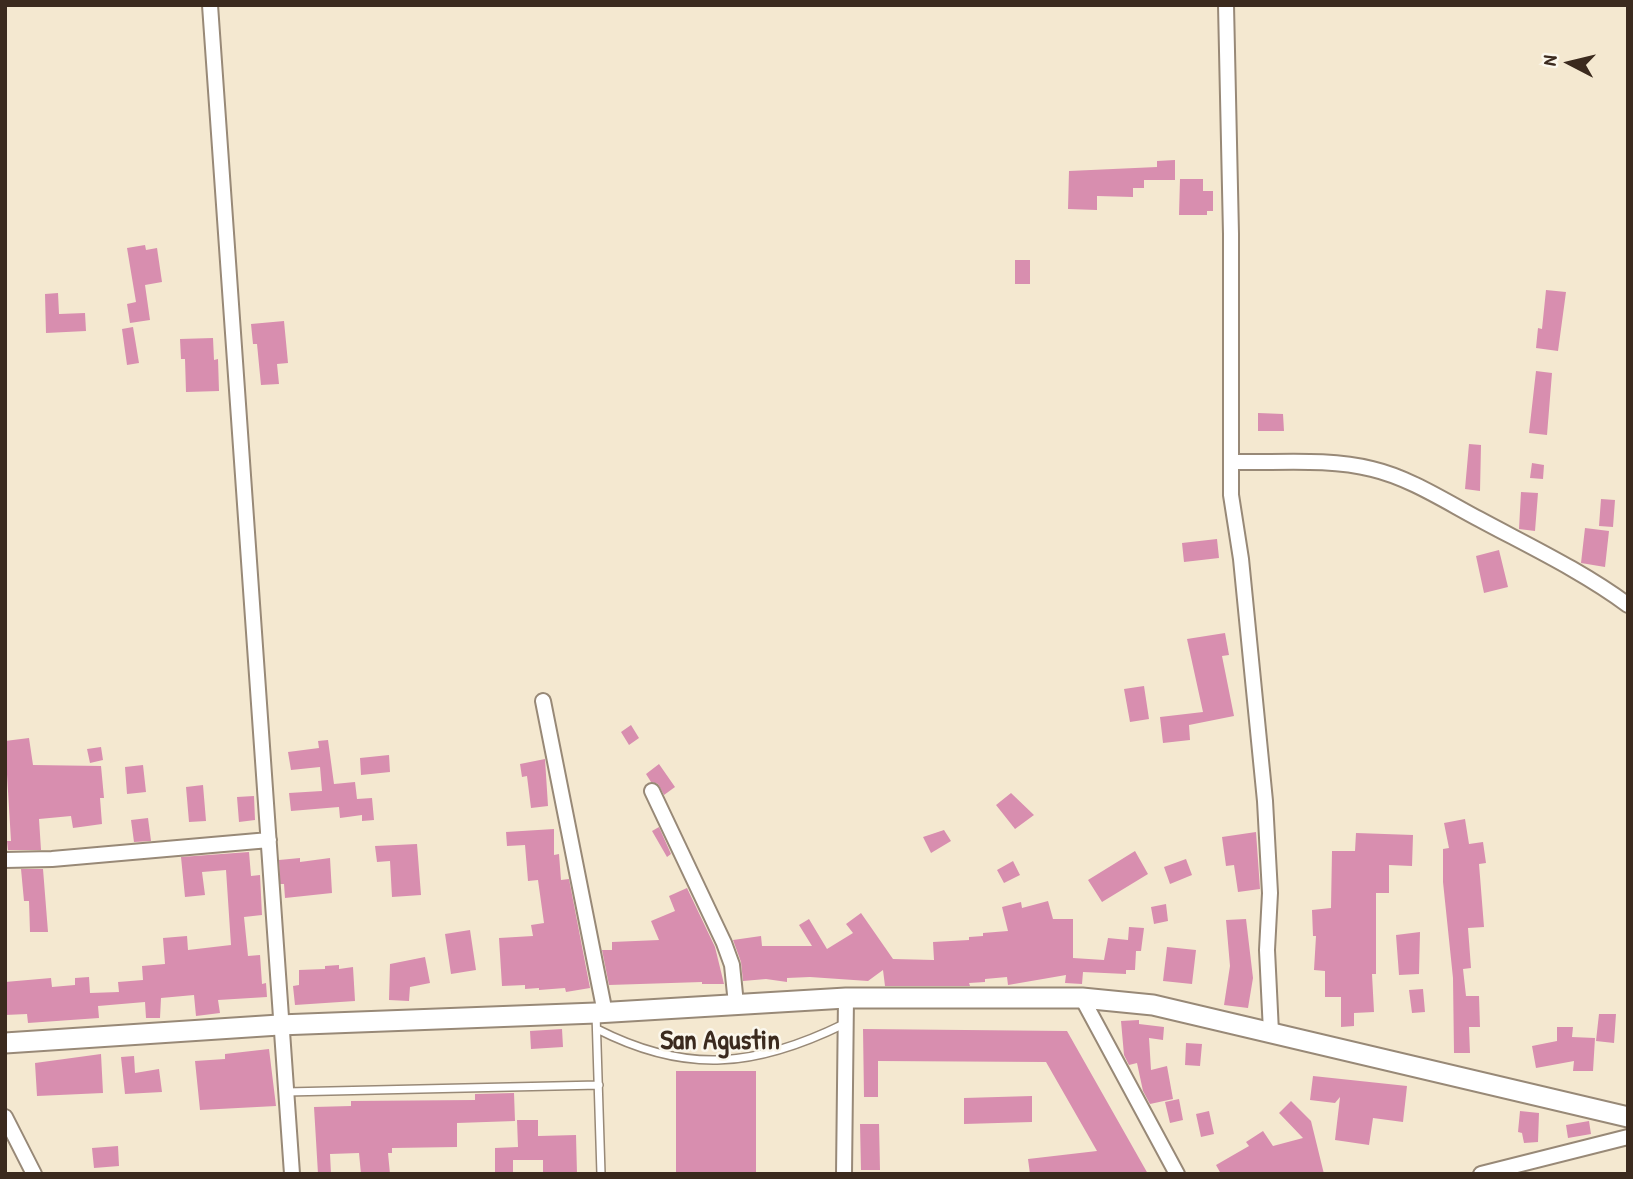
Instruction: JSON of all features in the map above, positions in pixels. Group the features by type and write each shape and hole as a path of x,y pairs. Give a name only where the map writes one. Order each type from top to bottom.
{"main road":[{"path":"5,1043 279,1025 599,1018 736,1004 846,998 1082,998 1153,1005 1628,1117"}],"street":[{"path":"210,5 269,840 279,1025 292,1174"},
{"path":"1226,5 1233,462 1231,495 1242,571 1265,802 1270,893 1267,950 1271,1032"},
{"path":"1233,462 1337,465 1386,472 1596,582 1628,605"},
{"path":"543,701 599,1018"},
{"path":"652,790 733,965 736,1004"},
{"path":"5,859 52,859 269,840"},
{"path":"844,1174 846,998"},
{"path":"1082,998 1177,1174"},
{"path":"5,1117 34,1174"},
{"path":"1481,1174 1628,1136"}],"lane":[{"path":"599,1018 632,1047 658,1054 724,1060 765,1056 845,1024"},
{"path":"599,1018 601,1174"},
{"path":"286,1092 599,1085"}],"building":[{"path":"1175,160 1175,180 1144,180 1144,188 1133,188 1133,197 1097,196 1097,210 1068,209 1069,171 1157,167 1157,161"},
{"path":"1180,179 1203,179 1203,191 1213,191 1213,211 1207,211 1207,215 1179,215"},
{"path":"145,245 146,250 157,248 162,282 145,285 150,320 130,323 127,304 136,302 127,248"},
{"path":"1015,260 1030,260 1030,284 1015,284"},
{"path":"1546,290 1566,292 1558,351 1536,348 1538,328 1542,329"},
{"path":"58,293 59,314 85,313 86,331 46,333 45,294"},
{"path":"284,321 288,363 277,364 279,384 261,385 257,344 253,344 251,324"},
{"path":"133,327 139,363 127,365 122,329"},
{"path":"213,338 214,360 218,359 219,391 186,392 185,359 181,359 180,339"},
{"path":"1536,371 1552,373 1547,435 1529,433"},
{"path":"1258,413 1283,414 1284,431 1258,431"},
{"path":"1469,444 1481,445 1480,491 1465,489"},
{"path":"1532,463 1544,465 1543,479 1530,478"},
{"path":"1521,492 1538,493 1535,531 1519,529"},
{"path":"1601,499 1615,500 1613,527 1599,526"},
{"path":"1585,528 1609,531 1605,567 1581,563"},
{"path":"1217,539 1219,558 1184,562 1182,543"},
{"path":"1499,550 1508,587 1484,593 1476,556"},
{"path":"1225,633 1229,655 1222,656 1234,716 1189,725 1190,740 1163,743 1160,717 1203,712 1187,639"},
{"path":"1144,686 1149,719 1130,722 1124,689"},
{"path":"631,725 639,738 629,745 621,732"},
{"path":"29,738 33,765 101,766 104,798 100,798 102,824 73,828 71,816 39,819 41,850 8,850 7,841 11,841 5,741"},
{"path":"328,740 334,784 355,782 357,799 372,798 374,820 362,821 362,815 340,818 339,807 291,811 289,793 322,791 320,767 291,770 288,752 319,748 318,741"},
{"path":"101,747 103,760 90,763 87,749"},
{"path":"389,755 390,772 361,775 360,758"},
{"path":"545,759 548,806 531,808 527,776 522,777 520,764"},
{"path":"659,764 675,787 664,795 658,784 651,782 646,774"},
{"path":"143,765 146,792 127,794 125,767"},
{"path":"203,785 206,821 189,822 186,787"},
{"path":"1011,793 1034,815 1015,829 996,805"},
{"path":"254,796 255,820 239,822 237,797"},
{"path":"148,818 151,841 134,842 131,820"},
{"path":"1465,819 1469,844 1483,842 1486,863 1479,864 1484,927 1468,928 1471,968 1463,969 1466,996 1479,996 1480,1027 1469,1027 1470,1053 1454,1053 1453,978 1443,882 1443,849 1449,848 1444,823"},
{"path":"659,827 671,854 667,857 652,831"},
{"path":"554,829 554,855 559,854 561,880 569,879 590,988 566,992 565,988 539,990 525,989 525,985 502,986 499,938 533,936 531,925 544,923 538,880 528,881 525,845 507,846 506,832"},
{"path":"944,830 951,841 931,853 923,837"},
{"path":"1256,832 1260,889 1238,892 1234,865 1226,866 1222,837"},
{"path":"1356,833 1413,835 1412,866 1389,865 1389,893 1376,893 1376,974 1372,974 1374,1012 1354,1013 1354,1026 1341,1027 1341,997 1325,997 1325,971 1314,970 1316,936 1313,936 1312,910 1331,908 1332,851 1355,851"},
{"path":"417,844 421,895 392,897 390,861 377,862 375,846"},
{"path":"1135,851 1148,874 1102,902 1088,880"},
{"path":"249,852 251,876 260,875 262,915 244,917 248,956 260,955 262,984 266,983 267,997 218,1000 220,1013 196,1016 194,995 161,998 160,1018 146,1018 145,1002 98,1006 99,1018 28,1023 27,1014 5,1015 5,982 51,978 52,987 75,985 75,978 89,977 90,993 119,992 118,982 143,980 142,966 165,964 163,938 187,936 188,950 231,945 226,870 202,872 205,895 185,897 181,857"},
{"path":"300,858 300,862 330,858 332,893 285,898 284,884 280,884 279,860"},
{"path":"1186,859 1192,875 1170,884 1164,867"},
{"path":"1013,861 1020,875 1004,883 997,870"},
{"path":"21,869 43,869 48,932 30,932 29,901 24,901"},
{"path":"687,888 715,947 724,984 702,982 609,985 602,950 612,950 612,942 659,940 651,921 675,911 669,896"},
{"path":"1048,901 1053,919 1073,919 1073,958 1104,960 1108,938 1128,940 1129,927 1144,928 1141,951 1136,951 1135,970 1126,970 1126,974 1083,972 1082,984 1065,983 1066,975 1008,985 1007,977 985,979 985,982 969,983 970,986 885,986 883,970 868,981 810,977 787,978 787,982 766,979 743,981 741,962 733,940 761,936 762,946 812,946 799,925 809,919 827,949 853,933 846,924 861,913 893,959 934,960 933,942 969,940 969,937 983,936 983,933 1008,931 1002,907 1021,902 1022,908"},
{"path":"1166,904 1168,921 1154,924 1151,907"},
{"path":"1246,919 1253,978 1248,1008 1224,1005 1230,966 1226,920"},
{"path":"470,930 476,970 451,974 445,934"},
{"path":"1420,932 1419,974 1399,975 1396,935"},
{"path":"1167,947 1196,950 1192,984 1163,981"},
{"path":"425,957 430,983 410,987 409,1001 389,1000 390,964"},
{"path":"339,965 339,969 353,967 355,1001 295,1005 293,986 299,985 299,970 325,969 325,966"},
{"path":"1423,989 1425,1012 1412,1013 1409,990"},
{"path":"1599,1014 1616,1014 1614,1043 1596,1041"},
{"path":"1139,1020 1139,1024 1164,1027 1163,1040 1149,1038 1151,1070 1167,1066 1173,1099 1150,1104 1143,1091 1137,1063 1129,1065 1124,1055 1121,1021"},
{"path":"1557,1027 1573,1027 1572,1037 1595,1038 1593,1071 1573,1071 1574,1061 1536,1068 1532,1046 1557,1041"},
{"path":"562,1029 563,1047 531,1049 530,1031"},
{"path":"863,1029 1067,1031 1148,1174 1030,1174 1028,1159 1097,1151 1046,1062 878,1061 878,1097 864,1097"},
{"path":"1186,1043 1202,1044 1200,1066 1185,1065"},
{"path":"269,1049 276,1106 200,1110 195,1061 225,1059 225,1054"},
{"path":"101,1054 103,1093 37,1096 35,1063"},
{"path":"134,1056 135,1073 159,1069 162,1092 125,1094 121,1057"},
{"path":"676,1071 756,1071 756,1174 676,1174"},
{"path":"1313,1076 1407,1086 1403,1122 1373,1118 1369,1145 1335,1140 1340,1097 1335,1103 1310,1100"},
{"path":"514,1093 515,1121 457,1123 457,1147 392,1148 392,1153 388,1153 390,1174 361,1174 359,1153 330,1154 331,1174 318,1174 314,1107 351,1106 351,1101 475,1100 475,1094"},
{"path":"1032,1096 1032,1122 964,1124 964,1098"},
{"path":"1179,1099 1183,1120 1170,1123 1165,1102"},
{"path":"1291,1101 1311,1121 1324,1174 1221,1174 1216,1165 1249,1146 1246,1142 1263,1131 1273,1146 1303,1138 1279,1113"},
{"path":"1209,1111 1214,1134 1201,1137 1196,1114"},
{"path":"1520,1111 1539,1113 1538,1142 1524,1143 1522,1133 1518,1132"},
{"path":"517,1120 538,1120 538,1136 576,1135 577,1174 543,1174 543,1160 513,1160 513,1174 495,1174 495,1148 518,1147"},
{"path":"1589,1121 1591,1134 1568,1138 1566,1125"},
{"path":"860,1124 879,1124 880,1170 861,1170"},
{"path":"118,1146 119,1166 94,1168 92,1148"}],"district":[{"name":"San Agustin","path":"720,1042"}]}
